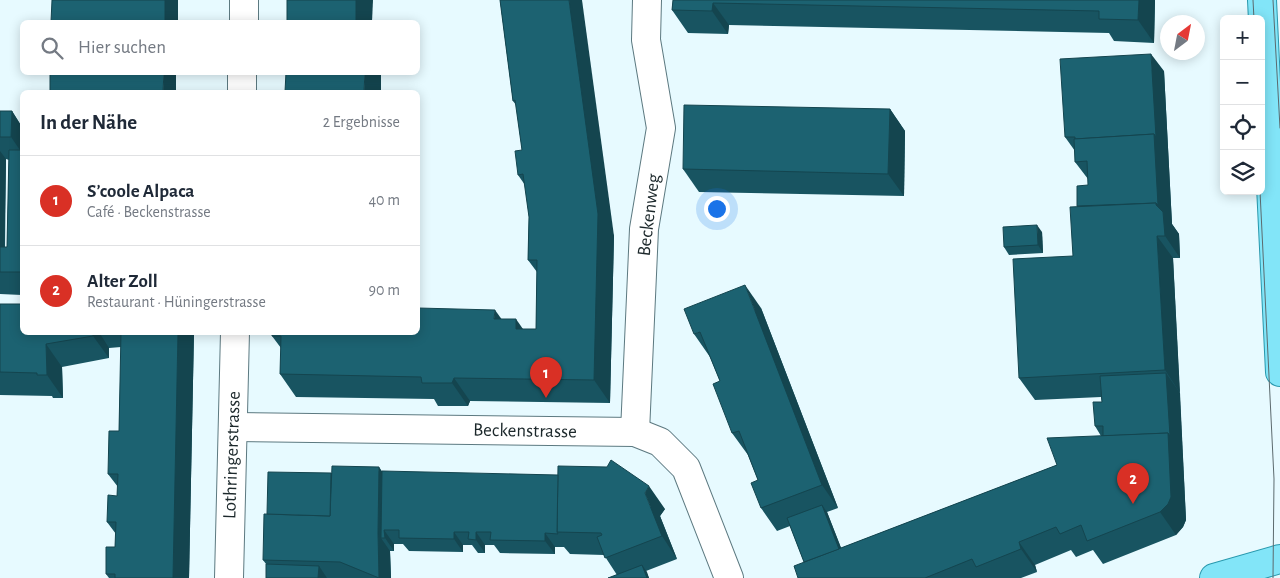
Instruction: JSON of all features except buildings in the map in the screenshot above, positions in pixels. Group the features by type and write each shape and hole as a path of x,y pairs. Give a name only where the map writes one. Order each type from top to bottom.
{"main road":[{"path":"1262,0 1280,372"},
{"path":"1214,578 1280,559"}],"street":[{"path":"244,0 244,20"},
{"name":"Beckenweg","path":"635,432 644,229 661,128 646,40 647,0"},
{"path":"242,75 242,90"},
{"name":"Lothringerstrasse","path":"229,578 235,335"},
{"name":"Beckenstrasse","path":"233,427 635,432 660,442 686,468 730,578"}],"tram line":[{"path":"1253,0 1254,15"},
{"path":"1273,0 1280,128"},
{"path":"1260,195 1274,479 1273,578"}],"place":[{"name":"S’coole Alpaca","path":"546,398"},
{"name":"Alter Zoll","path":"1133,504"}]}
